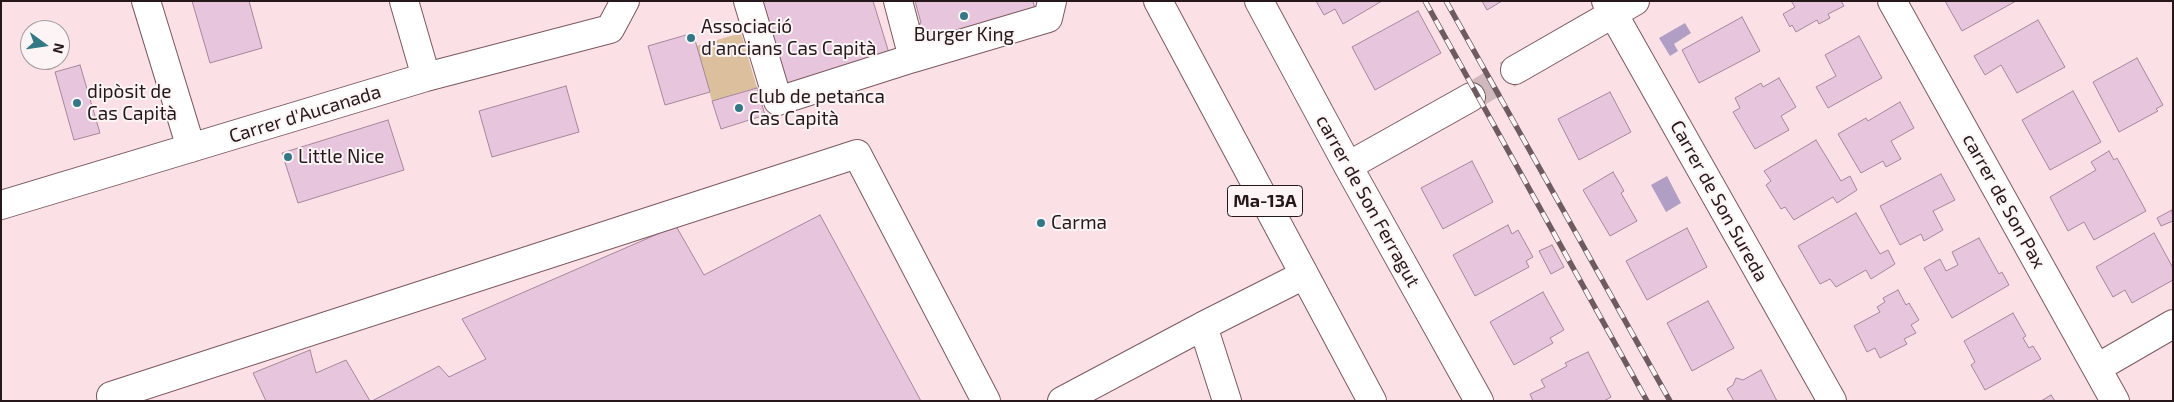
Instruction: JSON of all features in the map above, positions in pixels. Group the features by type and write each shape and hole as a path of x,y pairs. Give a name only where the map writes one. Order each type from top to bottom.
{"street":[{"path":"146,1 191,148"},
{"path":"404,1 426,77"},
{"name":"Carrer d'Aucanada","path":"1,205 426,77 610,29 625,1"},
{"path":"748,1 778,102 913,58 1048,18 1052,1"},
{"path":"898,1 913,58"},
{"name":"Ma-13A","path":"1158,1 1372,401"},
{"name":"carrer de Son Ferragut","path":"1259,1 1348,166 1479,401"},
{"name":"carrer de Son Pax","path":"1892,1 2115,401"},
{"path":"1515,70 1618,5"},
{"name":"Carrer de Son Sureda","path":"1618,5 1832,401"},
{"path":"1348,166 1471,97"},
{"path":"111,396 857,154 986,401"},
{"path":"1062,401 1304,275"},
{"path":"2097,368 2173,324"},
{"path":"1203,326 1227,401"}],"shaded area":[{"path":"1685,23 1691,33 1674,44 1678,51 1670,56 1659,38"},
{"path":"741,33 757,88 712,101 696,46"},
{"path":"1667,176 1681,203 1666,212 1651,185"}],"building":[{"path":"192,1 249,1 262,48 210,63"},
{"path":"759,1 873,1 889,53 784,85"},
{"name":"Burger King","path":"915,1 1033,1 1035,9 919,42 914,25 921,23"},
{"path":"1316,1 1382,1 1343,24 1335,9 1324,15"},
{"path":"1482,1 1502,1 1487,10"},
{"path":"1791,1 1841,1 1844,6 1828,14 1830,18 1819,24 1817,20 1796,32 1792,25 1790,27 1783,14 1795,7"},
{"path":"1945,1 2016,1 1962,31"},
{"path":"1418,11 1441,53 1375,90 1352,47"},
{"path":"1742,17 1760,51 1699,83 1682,50"},
{"path":"2038,20 2065,67 2017,93 2001,65 1985,75 1974,56"},
{"path":"693,33 710,92 665,105 648,46"},
{"path":"1859,36 1882,78 1828,108 1816,87 1836,76 1825,55"},
{"path":"2137,58 2163,105 2156,109 2158,111 2119,132 2093,82"},
{"name":"dipòsit de Cas Capità","path":"80,65 100,133 74,140 55,72 70,70 70,68"},
{"path":"1779,78 1796,107 1781,116 1789,130 1755,149 1733,112 1740,108 1735,98 1761,83 1763,87"},
{"path":"566,86 579,132 492,157 479,111"},
{"name":"club de petanca Cas Capità","path":"757,88 765,115 721,129 712,101"},
{"path":"2073,91 2101,142 2050,170 2022,120"},
{"path":"1610,92 1631,132 1579,160 1558,119"},
{"path":"1900,102 1914,128 1891,141 1901,159 1886,167 1883,161 1861,173 1838,134 1866,118 1868,121"},
{"path":"388,120 404,170 298,203 282,153"},
{"path":"1816,140 1841,181 1850,176 1857,190 1837,203 1833,197 1794,220 1785,207 1781,209 1766,185 1771,181 1764,171"},
{"path":"2109,151 2114,160 2117,158 2146,211 2094,240 2084,222 2068,231 2050,197 2096,170 2091,162"},
{"path":"1472,161 1493,202 1443,229 1421,188"},
{"path":"1613,172 1624,191 1621,193 1637,221 1610,236 1583,190"},
{"path":"1941,174 1955,200 1933,211 1943,230 1924,241 1921,234 1900,245 1880,206"},
{"path":"2172,210 2173,221 2161,226 2157,218"},
{"path":"1856,213 1880,254 1888,250 1895,264 1871,279 1866,270 1836,287 1830,279 1820,284 1798,246"},
{"path":"820,215 921,401 372,401 439,366 449,377 486,359 462,319 676,226 704,275"},
{"path":"1508,225 1512,234 1518,230 1533,257 1526,261 1529,267 1475,296 1453,255"},
{"path":"1687,228 1707,267 1647,300 1626,261"},
{"path":"2154,233 2173,268 2173,280 2132,303 2125,290 2113,297 2096,267"},
{"path":"1979,238 1999,274 2002,272 2009,285 1952,318 1924,268 1940,259 1946,271 1958,265 1952,252"},
{"path":"1552,245 1564,267 1551,274 1539,251"},
{"path":"1898,290 1906,305 1909,303 1919,320 1911,325 1916,333 1904,339 1907,344 1880,358 1875,348 1867,352 1854,326 1880,312 1877,307 1885,302 1883,298"},
{"path":"1543,292 1564,330 1550,338 1553,343 1514,365 1490,322"},
{"path":"1708,301 1734,348 1692,371 1667,323"},
{"path":"2013,313 2026,336 2023,338 2029,348 2033,346 2041,359 1985,390 1971,365 1975,362 1964,341"},
{"path":"310,350 316,373 346,360 370,401 266,401 253,373"},
{"path":"1588,352 1611,397 1604,401 1533,401 1530,394 1545,387 1541,380 1567,366 1565,363"},
{"path":"1761,370 1777,401 1734,401 1727,389 1733,385 1736,378 1743,380"},
{"path":"2051,395 2055,401 2041,401"}],"tunnel":[{"path":"1471,97 1515,70"}],"railway":[{"path":"1425,1 1647,401"},
{"path":"1446,1 1670,401"}],"place":[{"name":"Burger King","path":"964,16"},
{"name":"Associació d'ancians Cas Capità","path":"691,38"},
{"name":"dipòsit de Cas Capità","path":"77,103"},
{"name":"club de petanca Cas Capità","path":"739,108"},
{"name":"Little Nice","path":"288,157"},
{"name":"Carma","path":"1041,223"}]}
